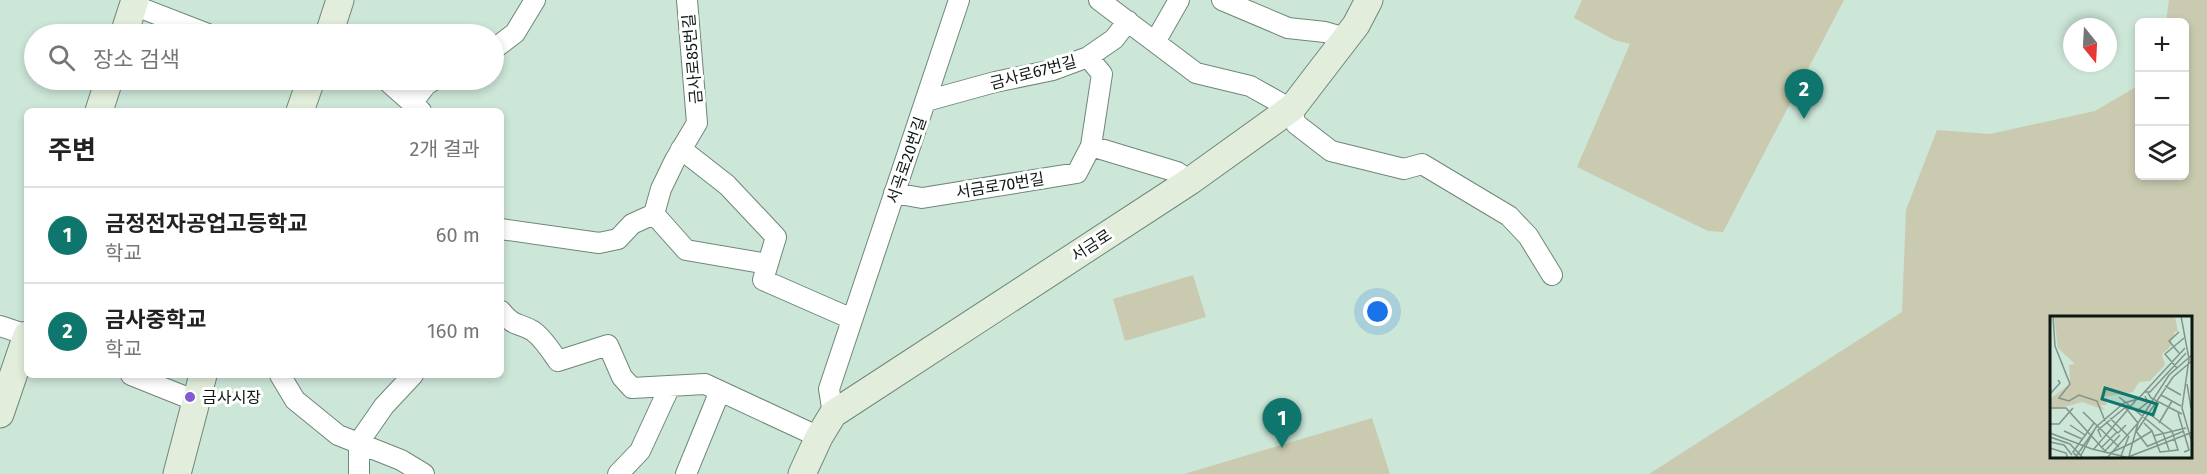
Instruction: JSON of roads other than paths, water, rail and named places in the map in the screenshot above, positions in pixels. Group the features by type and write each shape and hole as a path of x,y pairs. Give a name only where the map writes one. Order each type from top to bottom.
{"street":[{"path":"332,24 340,0"},
{"path":"504,41 515,33 535,0"},
{"name":"금사로85번길","path":"654,214 661,189 697,123 687,0"},
{"name":"서곡로20번길","path":"833,414 829,389 927,101 958,0"},
{"path":"1098,0 1196,73 1250,86 1291,109 1296,124 1331,151 1404,169 1422,164 1509,216 1528,236 1552,275"},
{"path":"1155,42 1179,0"},
{"path":"1222,0 1288,27 1325,32 1346,38"},
{"name":"서금로","path":"802,474 819,437 833,414 1190,181 1291,109 1356,25 1369,0"},
{"path":"125,24 128,2 183,24"},
{"name":"금사로67번길","path":"927,101 995,82 1053,70 1088,57 1114,39 1128,21"},
{"name":"서금로70번길","path":"894,193 922,198 1077,173 1091,146 1102,74 1088,57"},
{"path":"100,108 106,90"},
{"path":"301,108 307,90"},
{"path":"397,90 416,107 424,90"},
{"path":"1091,146 1177,172 1190,181"},
{"path":"681,149 727,185 776,237 766,272"},
{"path":"504,229 599,243 618,239 632,224 654,214 686,250 766,272 852,318"},
{"path":"504,315 510,322 532,330 558,360 608,345 621,377 632,388 705,384 819,437"},
{"path":"0,326 24,334"},
{"path":"0,414 24,344"},
{"path":"138,378 196,401"},
{"path":"177,474 202,378"},
{"path":"282,378 295,400 338,435 401,460 424,474"},
{"path":"359,474 359,442 384,406 410,378"},
{"path":"618,474 640,451 670,386"},
{"path":"686,474 720,391"}],"place":[{"name":"금사중학교","path":"1804,119"},
{"name":"금사시장","path":"190,397"},
{"name":"금정전자공업고등학교","path":"1282,448"}]}
